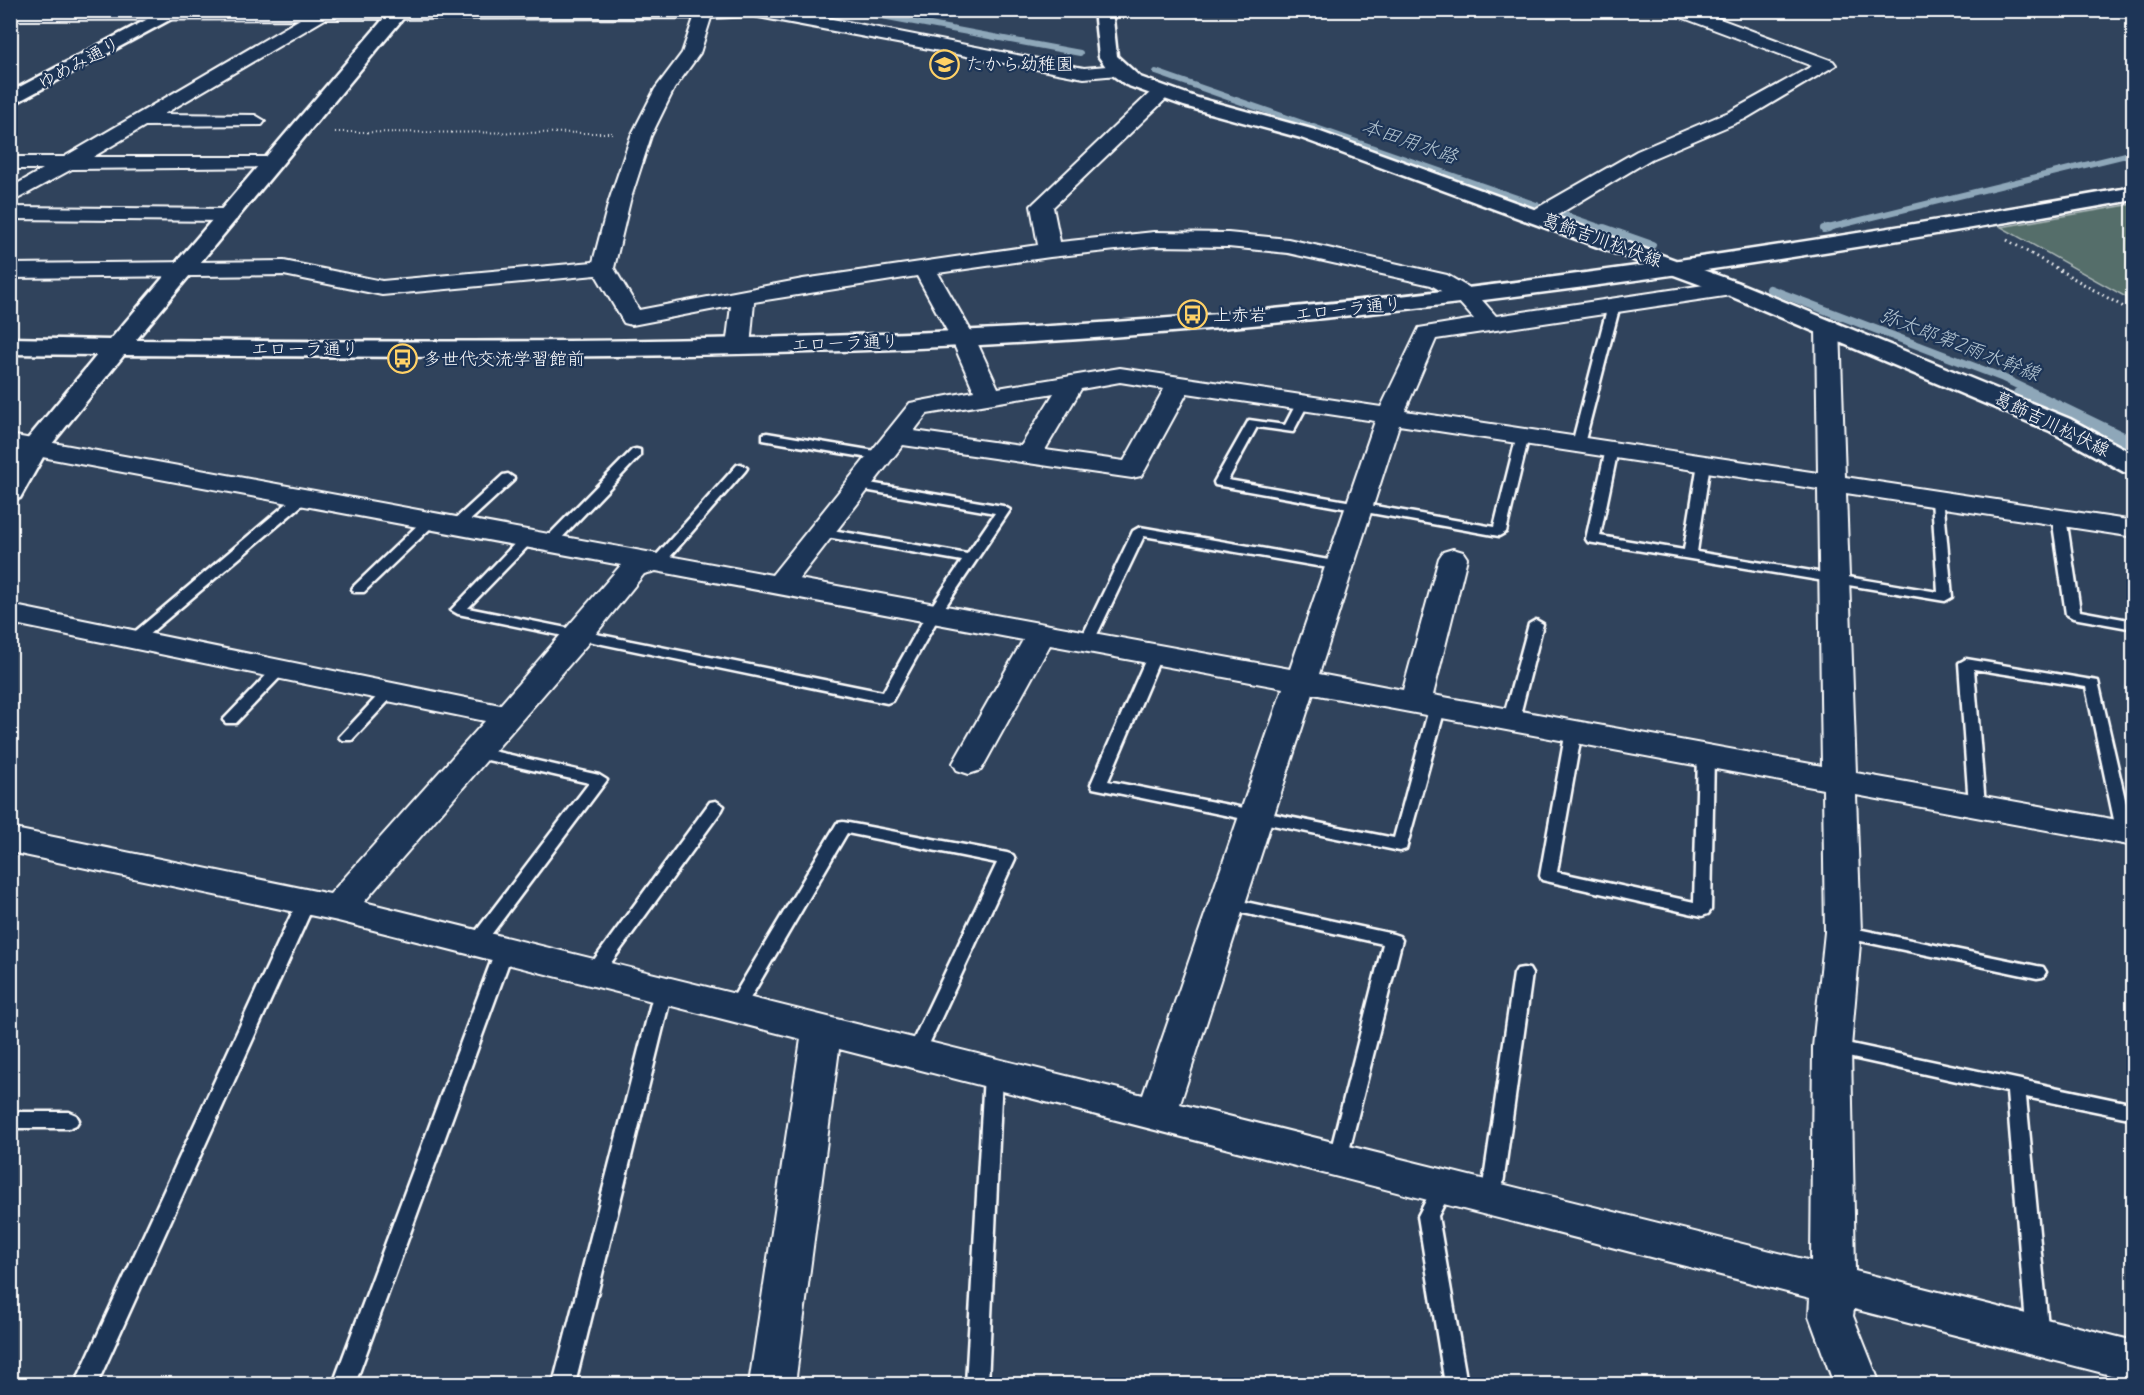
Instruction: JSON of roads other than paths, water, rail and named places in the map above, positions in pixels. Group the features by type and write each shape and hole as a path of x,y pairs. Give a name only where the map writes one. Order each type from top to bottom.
{"street":[{"path":"10,23 19,15 175,13 320,15 400,12 704,14 778,10"},
{"path":"1103,10 1108,57 1118,70"},
{"path":"1538,217 1644,154 1738,114 1827,65 1678,10"},
{"path":"10,492 22,445 116,347 400,12"},
{"path":"746,12 1084,73 1118,70"},
{"name":"ゆめみ通り","path":"10,100 175,13"},
{"path":"704,14 692,51 662,92 625,175 603,268 632,318 803,286 1050,250 1154,239 1228,240 1288,246 1439,280 1466,296 1491,324"},
{"path":"10,197 320,15"},
{"name":"葛飾吉川松伏線","path":"1118,70 1133,81 1161,93 1308,134 1731,288 2060,425 2133,466"},
{"path":"1050,250 1042,206 1161,93"},
{"path":"141,120 255,121"},
{"path":"10,164 271,163"},
{"name":"エローラ通り","path":"10,346 562,350 738,347 963,338 1306,314 1466,296 1822,247 2133,193"},
{"path":"10,213 228,215"},
{"path":"10,271 284,268 382,288 603,268"},
{"path":"924,268 963,338 989,396"},
{"path":"1156,1116 1390,415 1427,333 1731,288"},
{"path":"738,347 743,298"},
{"path":"1828,327 1843,932 1832,1047 1833,1285 1831,1316 1857,1384"},
{"path":"780,584 919,408 1120,375 2133,529"},
{"path":"1029,455 1073,382"},
{"path":"888,446 1029,455 1132,470 1180,384"},
{"path":"22,445 1839,779 2129,835"},
{"path":"1427,703 1453,558"},
{"path":"322,905 475,752 579,635 634,568 658,562"},
{"path":"10,614 136,638 507,716"},
{"path":"969,763 1042,633"},
{"path":"10,840 322,905 2133,1361"},
{"path":"772,1384 822,1030"}],"lane":[{"path":"1578,444 1614,305"},
{"path":"1303,402 1289,429 1253,423 1220,482 1499,532 1523,435"},
{"path":"767,438 888,446"},
{"path":"1612,449 1593,539 1945,597 1938,499"},
{"path":"636,453 458,610 887,698 934,613 1003,510 858,485"},
{"path":"1690,555 1704,463"},
{"path":"658,562 741,468"},
{"path":"359,589 444,523 508,478"},
{"path":"136,638 303,497"},
{"path":"2059,517 2073,614 2133,625"},
{"path":"1087,641 1140,531 1340,566"},
{"path":"821,532 971,559"},
{"path":"1511,719 1536,624"},
{"path":"1155,654 1099,784 1400,845 1427,703"},
{"path":"1977,806 1966,663 2093,684 2129,835"},
{"path":"231,720 281,668"},
{"path":"347,737 390,691"},
{"path":"1574,730 1548,876 1702,910 1706,755"},
{"path":"344,1384 490,947 599,780 475,752"},
{"path":"594,973 716,806"},
{"path":"735,1009 843,827 1007,860 915,1054"},
{"path":"1227,904 1393,940 1338,1161"},
{"path":"86,1384 322,905"},
{"path":"1843,932 2037,972"},
{"path":"1491,1199 1523,974"},
{"path":"564,1384 663,991"},
{"path":"1832,1047 2133,1112"},
{"path":"977,1384 993,1074"},
{"path":"2016,1087 2038,1337"},
{"path":"10,1120 69,1120"},
{"path":"1443,1187 1428,1216 1456,1384"}],"waterway":[{"name":"本田用水路","path":"791,13 815,10"},
{"name":"本田用水路","path":"850,10 1080,53"},
{"path":"2127,10 2134,14"},
{"name":"本田用水路","path":"1156,72 1608,230"},
{"name":"弥太郎第2雨水幹線","path":"1828,228 1824,229 2134,153"},
{"name":"本田用水路","path":"1604,228 1652,245"},
{"name":"弥太郎第2雨水幹線","path":"1770,289 2001,377 2134,441"},
{"name":"本田用水路","path":"2017,393 2134,449"}],"place":[{"name":"たから幼稚園","path":"945,64"},
{"name":"上赤岩","path":"1192,315"},
{"name":"多世代交流学習館前","path":"402,359"}]}
